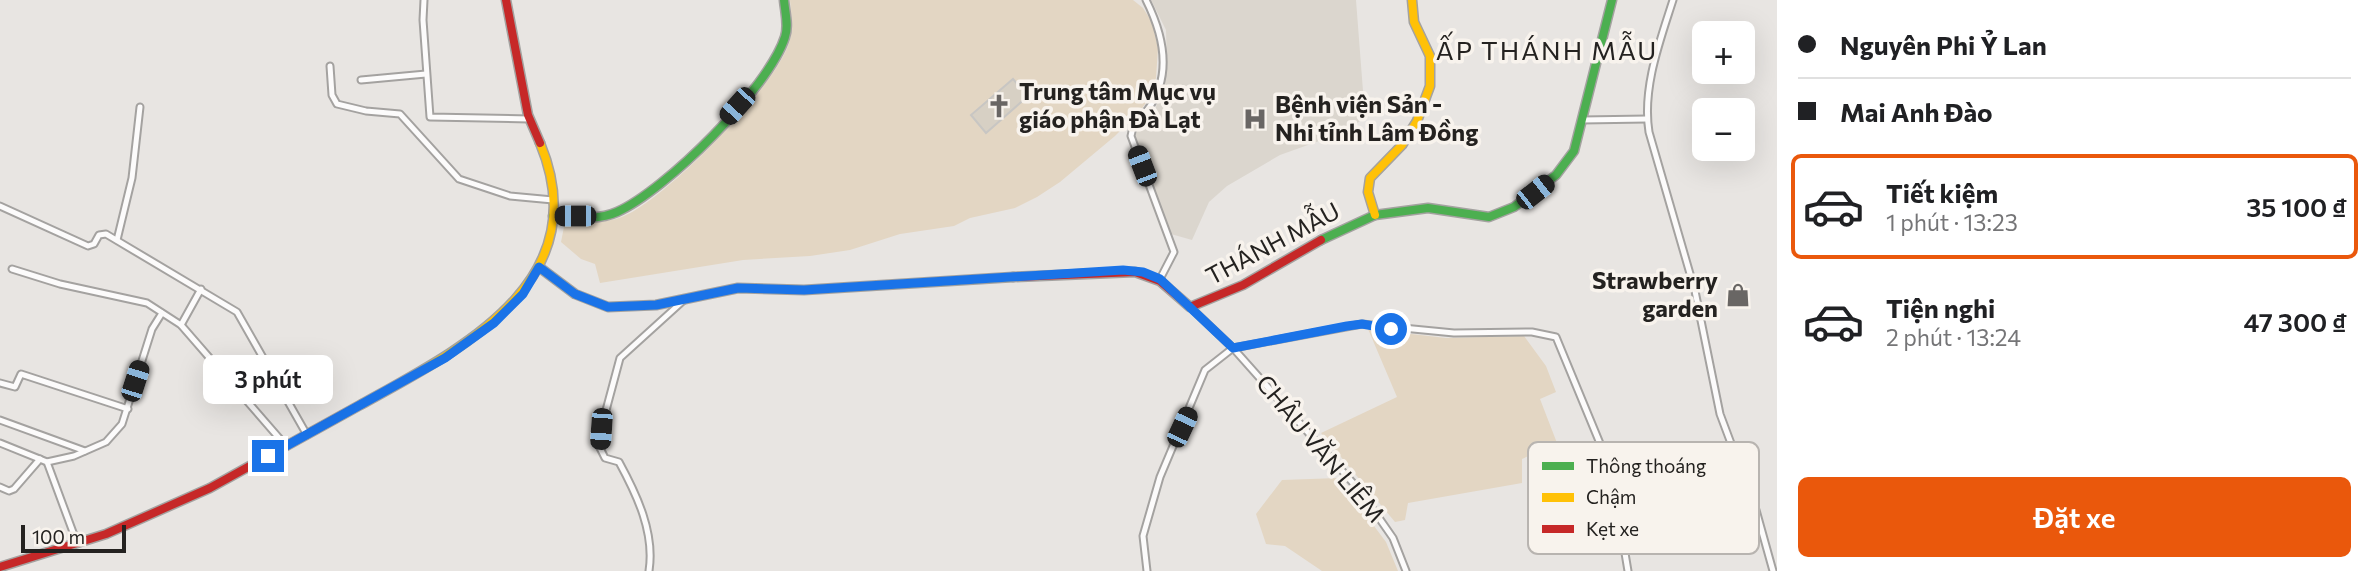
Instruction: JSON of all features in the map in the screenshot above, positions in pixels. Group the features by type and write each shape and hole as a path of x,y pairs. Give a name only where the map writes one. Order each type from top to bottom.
{"main road":[{"path":"0,567 120,529 210,488 445,358 494,323 523,294 539,267 551,234 553,200 544,153 529,119 506,0"},
{"path":"553,216 594,216 617,212 643,197 693,153 748,94 778,53 786,28 784,0"},
{"path":"1375,215 1368,192 1370,178 1410,133 1430,86 1430,56 1414,22 1412,0"},
{"name":"THÁNH MẪU","path":"1160,279 1190,307 1243,285 1331,234 1375,215 1428,208 1480,218 1504,213 1556,175 1570,160 1578,143 1612,0"},
{"path":"539,267 575,294 608,307 641,307 738,288 804,290 1091,272 1143,272 1160,279"}],"street":[{"path":"424,0 430,117 529,119"},
{"path":"1146,0 1161,35 1162,71 1152,104 1133,127 1131,136 1174,252 1160,279"},
{"path":"1673,0 1652,76 1647,119 1661,178 1683,241 1720,414 1730,442"},
{"path":"330,66 332,95 337,104 366,111 400,114 459,179 510,196 553,200"},
{"path":"361,80 426,74"},
{"path":"117,240 132,178 140,107"},
{"path":"1582,120 1647,119"},
{"path":"0,206 88,246 102,233 237,312 307,435"},
{"path":"12,269 61,284 147,303 181,325 286,446"},
{"path":"181,325 201,289"},
{"path":"649,571 646,525 638,496 620,462 605,458 600,448 601,429 620,358 684,300"},
{"name":"CHÂU VĂN LIÊM","path":"1190,307 1233,348 1374,508 1393,538 1406,571"},
{"path":"0,443 47,462 85,451 114,435 128,409 152,329 162,313"},
{"path":"1147,571 1143,536 1160,477 1205,370 1233,348 1362,324 1454,333 1532,332 1556,337 1599,442"},
{"path":"0,383 15,387 21,374 128,409"},
{"path":"0,421 85,451"},
{"path":"0,487 9,491 14,489 40,459"},
{"path":"47,462 77,543"},
{"path":"1759,521 1773,571"}],"shaded area":[{"path":"790,0 1133,0 1143,8 1152,22 1158,48 1156,78 1148,100 1115,136 1060,182 1015,208 970,218 954,226 900,234 850,250 810,256 743,260 600,283 595,264 581,259 561,242 565,222 603,221 624,216 666,188 691,165 742,112 780,62 791,38"},
{"name":"Bệnh viện Sản - Nhi tỉnh Lâm Đồng","path":"1151,0 1356,0 1365,117 1347,131 1280,155 1227,186 1209,202 1192,240 1171,234 1135,136 1137,129 1156,107 1167,66 1166,30"},
{"path":"1368,329 1446,338 1524,336 1546,366 1556,392 1540,399 1557,442 1528,442 1528,456 1522,459 1522,483 1408,503 1405,520 1395,522 1321,433 1397,397"},
{"path":"1338,478 1386,542 1398,571 1322,571 1285,546 1266,544 1256,514 1282,480"}],"building":[{"name":"Trung tâm Mục vụ giáo phận Đà Lạt","path":"1013,79 1028,96 986,133 971,115"}],"traffic: fast":[{"path":"553,216 577,218 617,212 637,201 687,161 737,109 759,83 775,58 786,33 784,0"},
{"path":"1321,240 1375,215 1428,208 1489,217 1514,207 1556,175 1574,151 1612,0"}],"traffic: slow":[{"path":"1375,215 1368,192 1370,178 1402,145 1417,121 1430,86 1430,56 1414,22 1412,0"},
{"path":"362,404 440,360 477,334 510,305 535,272 551,235 553,192 540,143"},
{"path":"539,267 575,294 608,307 656,305 738,288 804,290 1013,277"}],"traffic: jam":[{"path":"506,0 528,115 540,143"},
{"path":"1013,277 1135,272 1160,281 1190,307 1243,285 1321,240"},
{"path":"0,567 106,534 210,488 362,404"}],"place":[{"name":"Trung tâm Mục vụ giáo phận Đà Lạt","path":"999,106"},
{"name":"Bệnh viện Sản - Nhi tỉnh Lâm Đồng","path":"1255,119"},
{"name":"Strawberry garden","path":"1738,295"}],"district":[{"name":"ẤP THÁNH MẪU","path":"1547,51"}],"route":[{"path":"268,456 445,358 494,323 523,294 539,267 575,294 608,307 656,305 738,288 804,290 1123,270 1143,272 1160,279 1233,348 1362,324 1391,329"}]}
